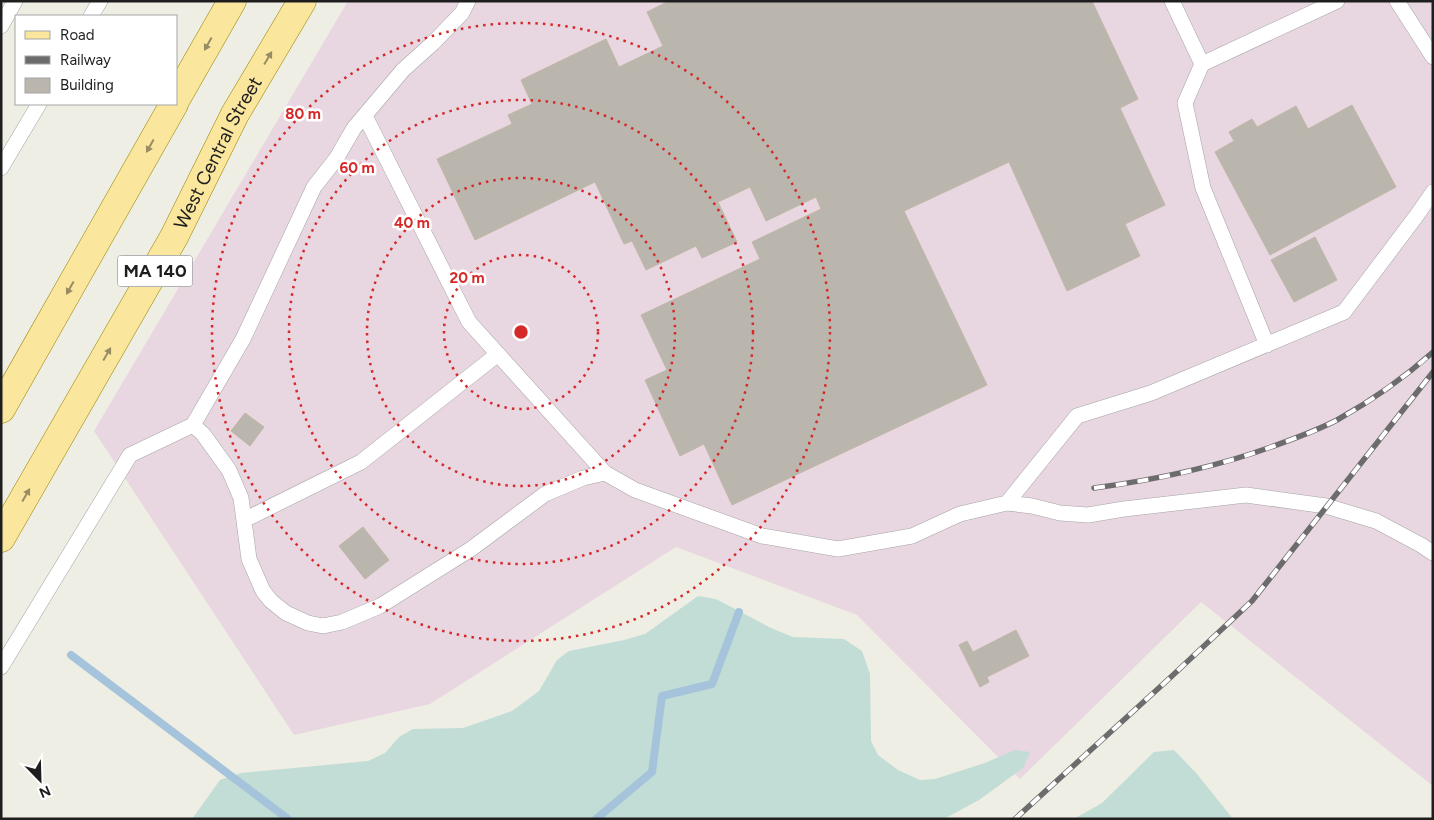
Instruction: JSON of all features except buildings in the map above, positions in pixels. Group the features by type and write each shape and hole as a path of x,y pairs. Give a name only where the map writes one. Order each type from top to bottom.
{"main road":[{"path":"178,96 232,1"},
{"name":"West Central Street","path":"1,538 174,237 235,114 302,1"},
{"name":"MA 140","path":"1,409 173,105"}],"lane":[{"path":"1,26 15,1"},
{"path":"92,15 100,1"},
{"path":"1,667 130,455 192,425 242,338 314,187 336,159 354,128 403,70 433,44 462,13 468,1"},
{"path":"1172,1 1202,64"},
{"path":"1267,345 1203,188 1185,103 1202,64 1337,1"},
{"path":"1397,1 1433,56"},
{"path":"1,168 38,105"},
{"path":"365,116 469,322 605,473 635,490 762,536 838,549 912,536 960,514 1007,503 1032,506 1060,513 1088,515 1246,495 1326,506 1376,521 1433,553"},
{"path":"1007,503 1077,416 1150,393 1344,312 1433,192"},
{"path":"244,520 361,462 498,354"},
{"path":"192,425 203,434 229,470 241,498 250,559 263,591 271,601 286,613 308,623 323,626 342,622 380,606 471,549 545,494 583,478 605,473"}],"shaded area":[{"path":"348,1 1433,1 1433,786 1201,602 1020,779 857,615 676,547 430,704 294,735 94,431"},
{"path":"698,596 716,599 771,628 793,637 844,639 862,651 870,674 871,741 878,755 898,770 920,780 935,779 985,763 1015,750 1030,752 1023,768 979,800 944,819 192,819 220,780 241,773 368,761 385,753 399,737 413,729 463,728 512,711 539,691 557,660 569,651 645,634"},
{"path":"1174,750 1197,774 1233,819 1074,819 1102,803 1154,752"}],"waterway":[{"path":"596,819 652,772 662,696 712,684 739,612"},
{"path":"71,655 288,819"}],"railway":[{"path":"1094,488 1161,477 1205,467 1304,435 1337,420 1387,389 1433,352"},
{"path":"1015,819 1252,601 1433,372"}]}
